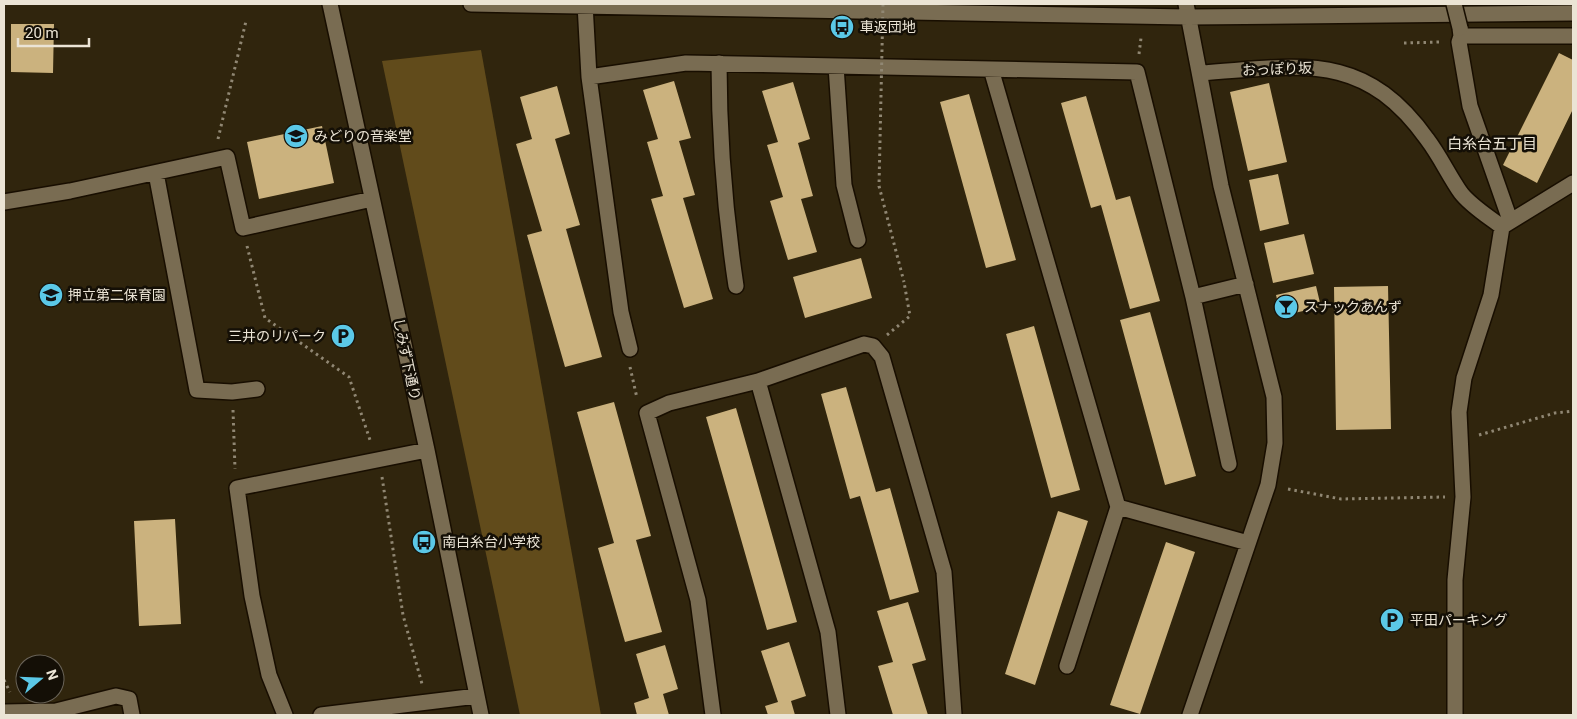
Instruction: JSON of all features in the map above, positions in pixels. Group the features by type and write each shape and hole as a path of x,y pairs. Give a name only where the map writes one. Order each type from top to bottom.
{"street":[{"name":"しみず下通り","path":"330,4 428,450 481,715"},
{"path":"471,4 1187,10 1350,9 1573,13"},
{"path":"1454,4 1470,106 1506,224 1492,295 1464,378 1460,412 1463,497 1455,580 1455,715"},
{"path":"585,5 589,77 621,312 630,349"},
{"path":"1187,10 1221,186 1274,397 1275,443 1268,485 1190,715"},
{"path":"1460,35 1573,36"},
{"path":"589,77 686,63 1137,72 1193,297 1230,464"},
{"path":"719,64 719,134 725,209 736,286"},
{"path":"836,66 844,185 858,240"},
{"name":"おっぽり坂","path":"1200,73 1289,67 1324,68 1348,74 1385,92 1404,109 1428,140 1462,195 1506,224"},
{"path":"991,69 1118,507 1067,666"},
{"path":"4,202 70,191 228,157 243,228 372,199"},
{"path":"156,173 197,390 232,392 257,388"},
{"path":"1506,224 1573,183"},
{"path":"1193,297 1246,284"},
{"path":"713,715 698,600 647,412 669,403 758,381 864,344 873,346 882,357 944,572 954,715"},
{"path":"758,381 828,632 838,715"},
{"path":"285,715 269,675 252,596 237,488 428,450"},
{"path":"1118,507 1248,543"},
{"path":"4,712 56,711 116,696 129,700 132,715"},
{"path":"321,715 427,704 477,696"}],"path":[{"path":"873,346 910,316 904,282 878,186 883,4"},
{"path":"214,160 246,20"},
{"path":"1404,43 1460,35"},
{"path":"243,228 265,318 349,377 382,477 403,615 427,704"},
{"path":"630,349 629,363 637,398 647,412"},
{"path":"232,392 237,488"},
{"path":"1460,441 1555,413 1573,411"},
{"path":"1288,489 1342,500 1448,497"}],"shaded area":[{"path":"481,50 601,715 520,715 382,61"}],"building":[{"path":"11,24 54,24 53,73 11,72"},
{"path":"1559,53 1573,60 1573,109 1537,183 1503,165"},
{"path":"674,81 691,138 679,141 695,195 683,198 713,299 684,308 651,199 663,196 647,142 658,139 643,90"},
{"path":"793,82 810,139 798,143 813,196 801,199 817,252 788,260 770,201 783,197 767,145 778,142 762,91"},
{"path":"1269,83 1287,162 1248,171 1230,92"},
{"path":"557,86 570,134 555,139 580,225 566,229 602,357 565,367 527,235 542,231 516,144 532,139 520,97"},
{"path":"969,94 1016,260 986,268 940,102"},
{"path":"1086,96 1116,200 1130,196 1160,301 1130,309 1101,205 1091,208 1061,103"},
{"path":"322,126 334,183 259,199 247,142"},
{"path":"1278,174 1289,224 1260,231 1249,180"},
{"path":"1304,234 1314,274 1273,283 1264,243"},
{"path":"861,258 872,298 805,318 793,277"},
{"path":"1316,286 1321,307 1281,316 1276,295"},
{"path":"1388,286 1391,429 1336,430 1334,287"},
{"path":"1150,312 1196,476 1165,485 1120,320"},
{"path":"1034,326 1080,490 1051,498 1006,334"},
{"path":"846,387 876,492 890,488 919,592 890,600 860,496 850,499 821,394"},
{"path":"614,402 651,536 636,540 662,632 625,642 598,548 614,543 577,412"},
{"path":"736,408 797,622 767,630 706,417"},
{"path":"1058,511 1088,521 1035,685 1005,674"},
{"path":"175,519 181,624 139,626 134,521"},
{"path":"1166,542 1195,552 1140,714 1110,705"},
{"path":"908,602 926,660 912,664 928,715 893,715 878,666 893,662 877,611"},
{"path":"789,642 806,696 791,701 795,715 768,715 765,706 778,702 761,651"},
{"path":"665,645 678,689 663,694 669,715 637,715 634,703 649,698 636,654"}],"place":[{"name":"車返団地","path":"842,27"},
{"name":"みどりの音楽堂","path":"296,136"},
{"name":"押立第二保育園","path":"51,295"},
{"name":"スナックあんず","path":"1286,307"},
{"name":"三井のリパーク","path":"343,336"},
{"name":"南白糸台小学校","path":"424,542"},
{"name":"平田パーキング","path":"1392,620"}],"district":[{"name":"白糸台五丁目","path":"1492,144"}]}
